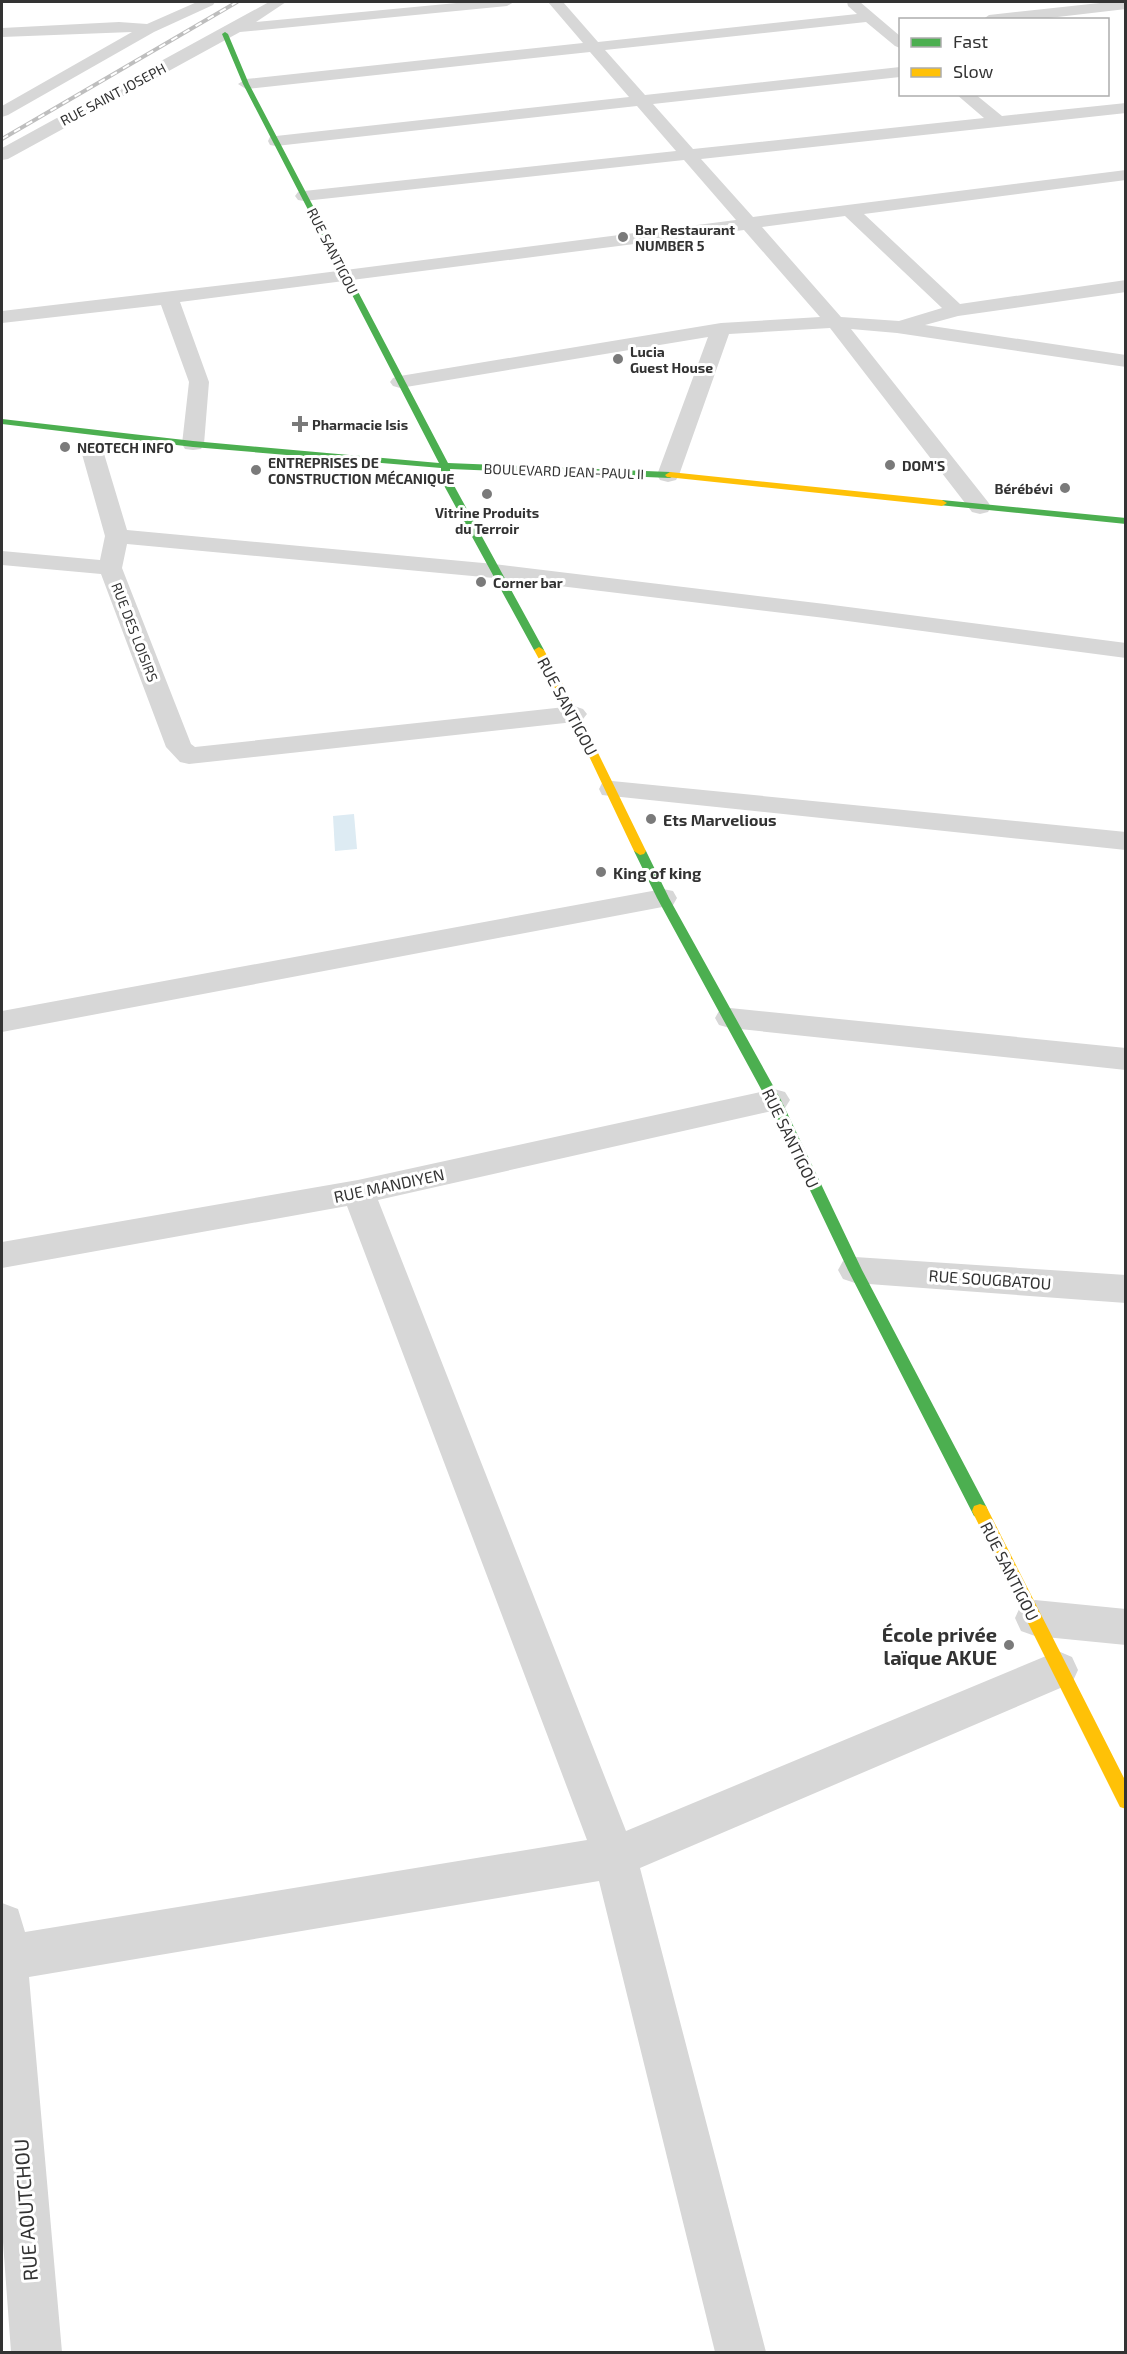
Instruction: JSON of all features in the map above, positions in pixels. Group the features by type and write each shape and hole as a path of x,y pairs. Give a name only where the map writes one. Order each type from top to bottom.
{"street":[{"path":"2,112 149,29 205,2"},
{"name":"RUE SAINT JOSEPH","path":"2,155 279,2"},
{"path":"229,31 507,2"},
{"path":"555,2 835,322 975,513"},
{"path":"852,2 869,17 893,30"},
{"path":"1008,18 1119,6"},
{"path":"111,10 119,27"},
{"path":"246,84 869,17"},
{"path":"2,32 119,27 149,29"},
{"name":"RUE SANTIGOU","path":"229,31 246,84 449,476 494,571 574,714 663,898 774,1100 855,1270 1035,1618 1058,1670 1125,1801"},
{"path":"276,141 899,72"},
{"path":"966,96 999,122"},
{"path":"304,196 1125,108"},
{"path":"2,318 169,299 848,209 1125,176"},
{"path":"848,209 956,310"},
{"path":"897,327 956,310 1125,286"},
{"path":"169,299 199,382 193,444"},
{"path":"400,382 721,329 835,322 897,327 1125,361"},
{"path":"668,475 721,329"},
{"name":"BOULEVARD JEAN-PAUL II","path":"2,422 449,476"},
{"name":"BOULEVARD JEAN-PAUL II","path":"2,435 91,447 449,476 668,475 1125,532"},
{"name":"RUE DES LOISIRS","path":"91,447 117,536 110,568 179,747 189,756 574,714"},
{"name":"BOULEVARD JEAN-PAUL II","path":"975,513 1125,521"},
{"path":"117,536 494,571 825,610 1125,651"},
{"path":"2,558 110,568"},
{"path":"612,789 1125,841"},
{"path":"2,1022 663,898"},
{"path":"730,1018 1125,1059"},
{"name":"RUE MANDIYEN","path":"2,1255 358,1192 774,1100"},
{"path":"358,1192 615,1857 741,2352"},
{"name":"RUE SOUGBATOU","path":"855,1270 1125,1289"},
{"path":"1035,1618 1125,1627"},
{"path":"4,1941 615,1857 1058,1670"},
{"name":"RUE AOUTCHOU","path":"4,1941 36,2352"}],"shaded area":[{"path":"354,814 357,849 335,851 333,816"}],"railway":[{"path":"2,139 237,2"}],"traffic: fast":[{"path":"225,34 246,84 445,466 446,480 539,650"},
{"path":"2,422 193,444 445,466 670,475"},
{"path":"942,503 1126,521"},
{"path":"640,851 663,898 774,1100 855,1270 980,1511"}],"traffic: slow":[{"path":"670,475 942,503"},
{"path":"539,650 574,714 640,851"},
{"path":"980,1511 1126,1801"}],"place":[{"name":"Bar Restaurant NUMBER 5","path":"623,237"},
{"name":"Lucia Guest House","path":"618,359"},
{"name":"Pharmacie Isis","path":"300,424"},
{"name":"NEOTECH INFO","path":"65,447"},
{"name":"DOM'S","path":"890,465"},
{"name":"ENTREPRISES DE CONSTRUCTION MÉCANIQUE","path":"256,470"},
{"name":"Bérébévi","path":"1065,488"},
{"name":"Vitrine Produits du Terroir","path":"487,494"},
{"name":"Corner bar","path":"481,582"},
{"name":"Ets Marvelious","path":"651,819"},
{"name":"King of king","path":"601,872"},
{"name":"École privée laïque AKUE","path":"1009,1645"}]}
